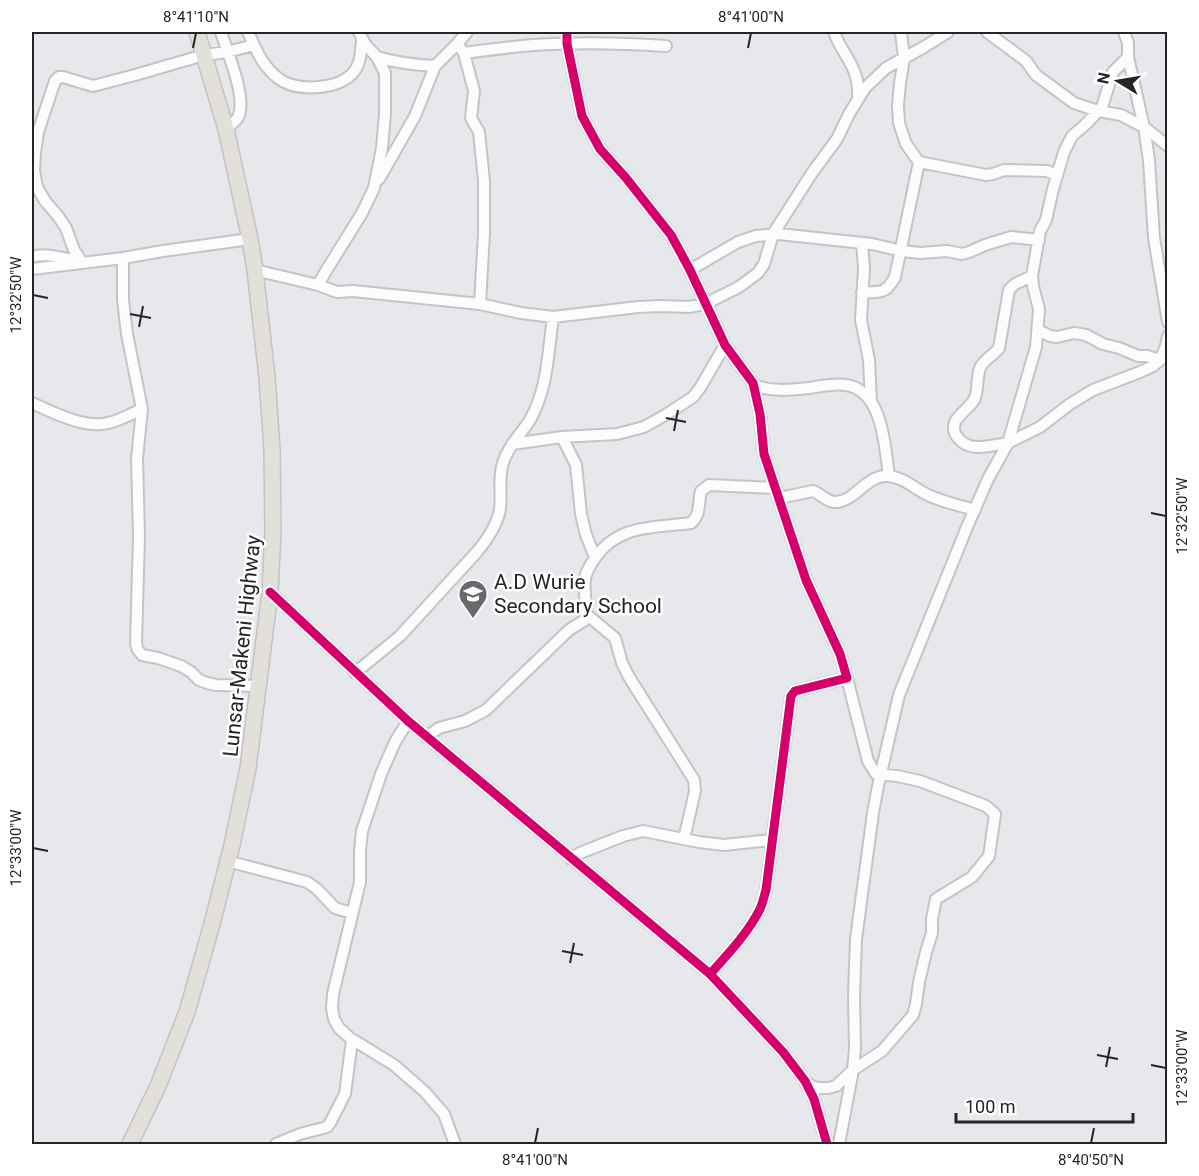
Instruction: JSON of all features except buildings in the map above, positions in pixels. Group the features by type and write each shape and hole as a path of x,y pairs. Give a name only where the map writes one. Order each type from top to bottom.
{"main road":[{"name":"Lunsar-Makeni Highway","path":"134,1143 187,1012 228,861 248,768 270,592 273,531 272,450 267,377 255,270 226,129 197,32"}],"street":[{"path":"221,32 240,91 240,109 237,119 226,129"},
{"path":"248,32 265,67 277,78 294,86 309,87 341,82 352,74 361,54 361,35"},
{"path":"467,32 461,48 474,91 471,117 479,132 484,181 480,304"},
{"path":"567,32 567,44 582,116 600,149 626,178 671,236 690,270 725,345 753,385 760,414 764,454 806,580 840,654 868,761 873,771 876,774 920,781 986,807 995,814 989,856 972,877 936,899 932,933 913,1016 882,1051 853,1070 836,1086 813,1087 805,1081"},
{"path":"834,32 857,75 858,99"},
{"path":"901,32 904,58 898,105 899,123 906,144 919,162 986,175 1004,170 1047,171 1057,175"},
{"path":"255,270 318,285 337,292 353,291 480,304 553,317 638,307 689,307 705,304 739,287 758,273 764,264 773,234 837,139 865,88 886,68 948,32"},
{"path":"987,32 1026,61 1036,75 1074,103 1120,116 1144,127 1167,146"},
{"path":"1124,32 1128,43 1128,57 1149,160 1154,238 1167,322"},
{"path":"361,35 385,73 382,148 374,188"},
{"path":"318,285 362,213 415,116 435,66 461,48 567,44 666,46"},
{"path":"82,262 74,250 66,228 37,187 34,171 34,152 38,132 55,81 63,77 93,86 204,55 254,45"},
{"path":"377,57 397,63 435,66"},
{"path":"839,1144 855,1048 856,939 873,813 897,705 905,677 988,479 1008,443 1036,347 1039,309 1032,276 1040,231 1046,220 1064,152 1072,136 1102,107 1113,72 1128,57"},
{"path":"862,293 889,288 896,278 919,162"},
{"path":"690,270 738,242 756,236 773,234 822,237 920,253 947,251 962,254 1011,237 1038,240"},
{"path":"32,269 250,239"},
{"path":"862,243 864,268 861,320 869,360 871,401"},
{"path":"32,256 52,256 82,262"},
{"path":"123,258 123,300 127,334 142,409 137,459 139,558 136,644 138,651 142,655 181,666 199,680 207,683 259,686"},
{"path":"1032,276 1016,284 1009,291 999,348 980,367 975,399 956,420 955,434 960,441 972,447 1008,443 1040,427 1093,390 1153,366 1164,358 1167,336"},
{"path":"355,673 400,636 487,540 494,528 500,509 500,475 503,461 530,419 544,388 553,317"},
{"path":"1038,330 1057,337 1074,333 1086,334 1103,344 1138,356 1164,358"},
{"path":"512,444 562,437 618,434 644,427 693,397 725,345"},
{"path":"753,385 783,391 847,385 858,389 867,396 875,408 881,425 889,476"},
{"path":"32,403 85,423 94,424 110,423 142,409"},
{"path":"562,437 576,465 581,514 586,535 596,557"},
{"path":"426,737 439,728 465,722 486,710 569,630 585,620 588,610 585,580 588,568 599,552 617,537 637,528 691,523 699,511 701,490 709,485 778,493 813,491 835,502 844,500 868,482 889,476 907,481 937,499 975,510"},
{"path":"270,592 408,722 710,974 783,1052 805,1081 814,1099 827,1144"},
{"path":"586,614 615,638 622,663 629,677 694,780 695,791 684,839"},
{"path":"710,974 738,941 761,907 792,696 795,691 847,678"},
{"path":"408,722 395,742 381,774 362,831 360,882 333,994 332,1008 339,1028 352,1040 394,1065 425,1092 444,1114 455,1144"},
{"path":"571,859 622,836 643,831 724,845 771,840"},
{"path":"228,861 307,882 335,908 352,913"},
{"path":"276,1144 330,1124 345,1094 352,1040"}],"cycle path":[{"path":"567,32 567,44 582,116 600,149 671,235 725,345 753,383 760,414 764,454 806,580 840,654 847,678 795,691 791,696 763,902 744,935 710,974"},
{"path":"270,592 408,721 710,974 783,1052 805,1081 814,1099 827,1144"}],"place":[{"name":"A.D Wurie Secondary School","path":"473,620"}]}
